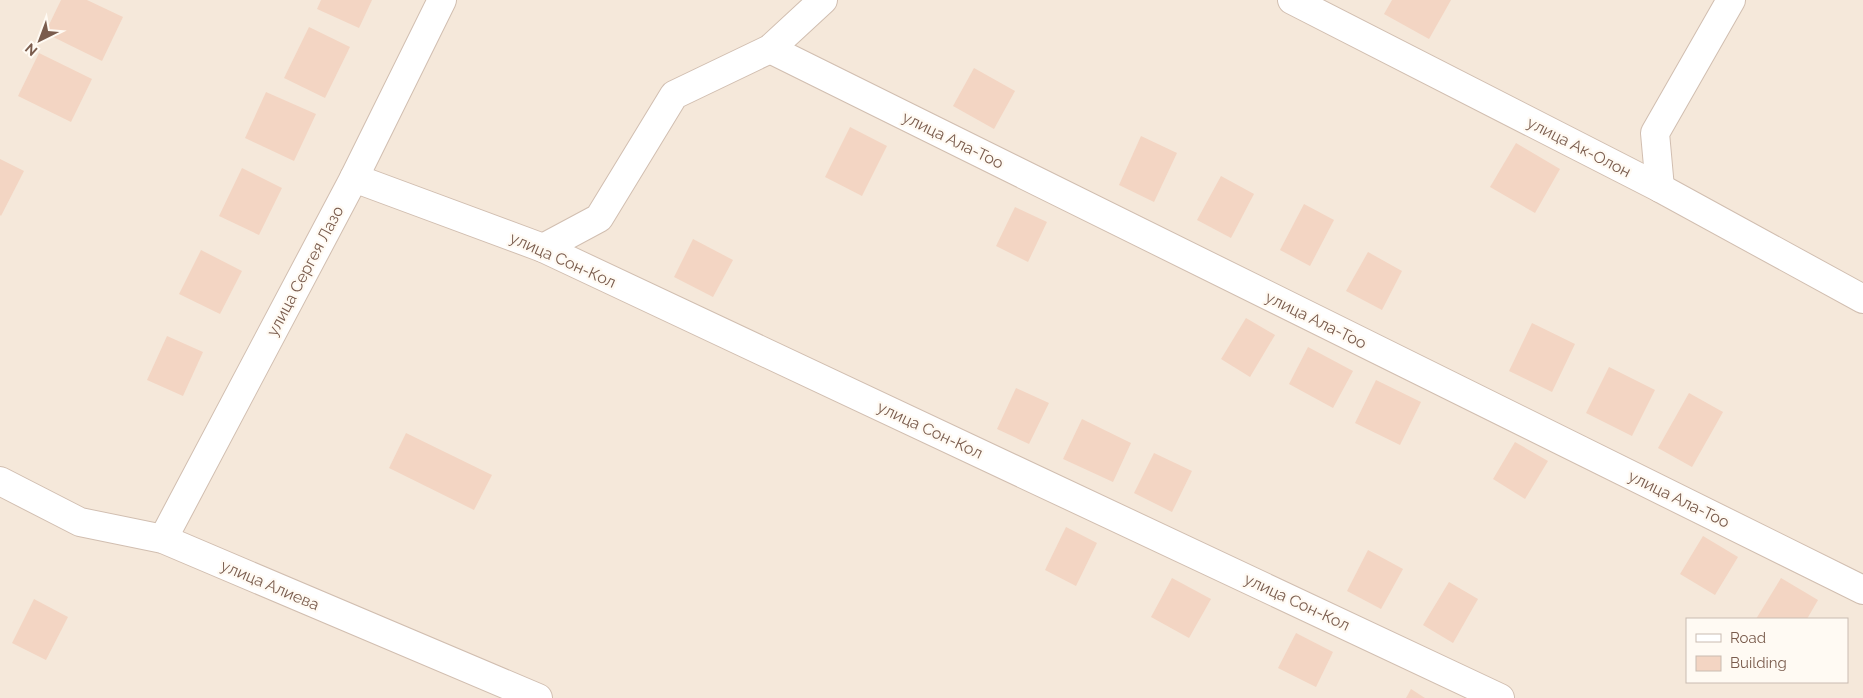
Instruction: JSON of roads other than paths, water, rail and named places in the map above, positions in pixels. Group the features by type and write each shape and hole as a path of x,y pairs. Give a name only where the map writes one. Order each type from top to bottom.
{"street":[{"name":"улица Сергея Лазо","path":"163,539 354,178 442,0"},
{"path":"543,248 599,218 674,95 770,49 823,0"},
{"name":"улица Ак-Олон","path":"1292,0 1660,188 1863,299"},
{"path":"1660,188 1655,133 1731,0"},
{"name":"улица Ала-Тоо","path":"770,49 1863,590"},
{"name":"улица Сон-Кол","path":"354,178 543,248 1500,698"},
{"name":"улица Алиева","path":"0,482 80,522 163,539 538,698"}]}
